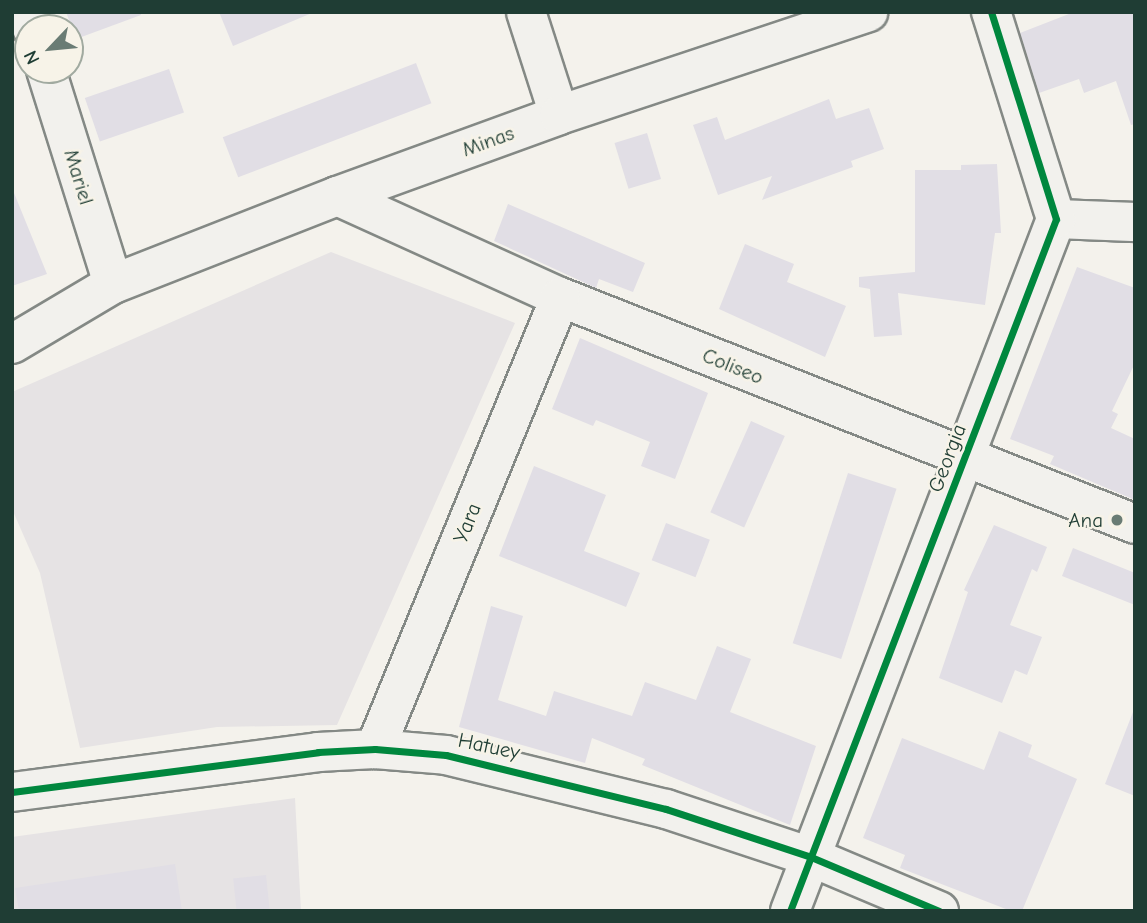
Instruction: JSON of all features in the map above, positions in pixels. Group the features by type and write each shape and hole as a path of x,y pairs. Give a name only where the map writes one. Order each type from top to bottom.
{"street":[{"path":"526,12 559,115"},
{"name":"Minas","path":"12,344 113,284 337,196 559,115 868,12"},
{"path":"991,12 1056,219 1135,222"},
{"name":"Mariel","path":"50,84 113,284"},
{"name":"Coliseo","path":"337,196 560,297 1135,524"},
{"name":"Georgia","path":"790,911 1056,219"},
{"name":"Yara","path":"375,749 560,297"},
{"name":"Hatuey","path":"12,792 218,762 375,749 501,765 666,809 811,857 939,911"}],"shaded area":[{"path":"331,252 515,323 337,725 217,727 80,748 40,573 12,509 12,392"},
{"path":"295,798 301,911 12,911 12,837"}],"building":[{"path":"66,12 140,12 141,15 84,36 84,14"},
{"path":"219,12 312,12 312,13 233,46"},
{"path":"1074,12 1135,12 1135,124 1131,125 1116,81 1084,93 1079,79 1039,93 1020,33"},
{"path":"416,63 431,103 238,177 223,137"},
{"path":"169,69 184,112 100,141 85,98"},
{"path":"829,99 836,119 869,108 884,149 851,161 853,167 762,200 772,176 718,195 693,125 717,117 725,140"},
{"path":"647,133 661,179 629,189 614,143"},
{"path":"997,164 1001,233 995,233 985,305 898,293 902,335 874,337 870,289 859,287 859,277 915,272 915,170 961,170 961,165"},
{"path":"12,188 47,274 12,286"},
{"path":"508,204 645,263 633,292 599,279 596,288 494,241"},
{"path":"745,244 794,264 787,282 846,306 825,357 719,309"},
{"path":"1077,267 1135,288 1135,363 1112,411 1118,414 1111,428 1135,439 1135,500 1050,464 1054,456 1010,439"},
{"path":"580,338 708,393 675,479 641,466 650,442 596,420 593,426 552,409"},
{"path":"751,421 785,436 744,527 710,512"},
{"path":"534,466 606,495 584,551 640,573 626,607 499,556"},
{"path":"848,473 897,489 841,659 793,643"},
{"path":"666,523 710,540 696,577 652,560"},
{"path":"994,525 1047,547 1037,572 1032,569 1010,625 1042,637 1027,675 1015,670 1002,703 939,678 968,592 964,590"},
{"path":"1073,548 1135,573 1135,605 1062,576"},
{"path":"491,606 523,616 498,700 546,716 554,691 632,716 645,682 696,700 717,646 751,659 730,712 816,746 790,825 642,765 645,759 592,738 585,763 459,727"},
{"path":"1135,712 1135,796 1105,784"},
{"path":"999,731 1032,745 1028,757 1077,779 1022,911 1011,911 900,868 905,855 863,838 902,738 984,770"},
{"path":"175,864 182,911 19,911 15,888"},
{"path":"266,875 270,911 237,911 233,878"}],"cycle path":[{"path":"790,911 1056,219 991,12"},
{"path":"12,792 318,752 375,749 446,755 666,809 811,857 939,911"}],"place":[{"name":"Ana","path":"1117,520"}]}
